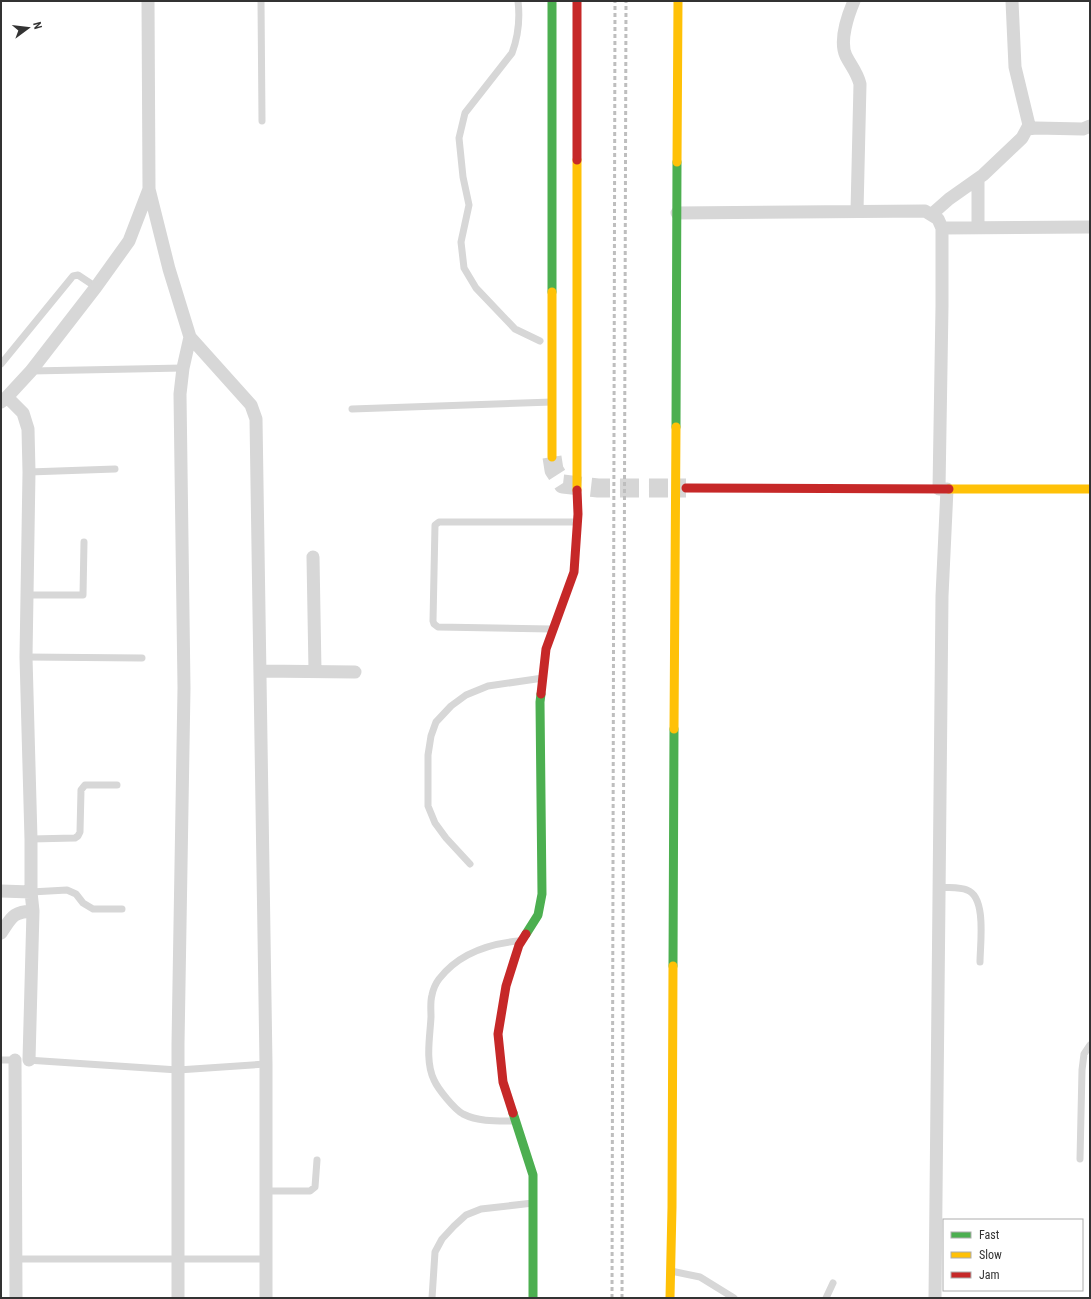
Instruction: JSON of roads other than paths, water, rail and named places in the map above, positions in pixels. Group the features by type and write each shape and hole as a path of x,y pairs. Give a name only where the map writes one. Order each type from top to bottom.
{"street":[{"path":"148,1 149,189 169,269 190,337 251,405 256,419 266,1064 266,1298"},
{"path":"552,1 552,457"},
{"path":"533,1298 533,1175 503,1082 498,1034 506,986 519,944 538,914 542,894 540,702 546,649 574,572 578,522 577,1"},
{"path":"670,1298 672,1207 678,1"},
{"path":"854,1 843,40 846,56 858,76 860,84 857,211"},
{"path":"932,214 978,179 1022,138 1029,125 1015,67 1012,1"},
{"path":"1027,129 1083,129 1090,126"},
{"path":"978,179 978,227"},
{"path":"29,1060 33,911 31,892 26,657 29,472 28,429 23,413 4,400 31,371 96,287 129,241 149,189"},
{"path":"677,213 925,211 938,219 942,228 943,489 935,1298"},
{"path":"942,228 1090,227"},
{"path":"178,1298 178,1070 184,688 180,394 183,368 190,337"},
{"path":"686,488 1090,489"},
{"path":"313,557 315,671"},
{"path":"260,671 355,672"},
{"path":"1,891 31,892"},
{"path":"1,933 13,916 19,912 33,911"},
{"path":"15,1060 16,1298"}],"lane":[{"path":"261,1 262,121"},
{"path":"518,1 519,10 516,42 512,53 465,112 460,132 459,138 463,177 469,205 461,242 464,268 476,288 515,329 540,341"},
{"path":"1,364 73,276 78,275 96,287"},
{"path":"31,371 183,368"},
{"path":"352,409 552,402"},
{"path":"29,472 115,469"},
{"path":"553,629 438,628 433,621 435,525 438,522 578,522"},
{"path":"27,595 83,595 84,542"},
{"path":"26,657 142,658"},
{"path":"470,864 446,838 435,823 428,806 428,755 433,729 436,722 451,706 466,695 488,686 543,678"},
{"path":"31,839 75,838 80,832 81,790 83,787 85,785 116,785"},
{"path":"940,887 967,889 973,893 978,900 980,910 980,962"},
{"path":"31,892 67,890 76,894 83,903 93,909 122,909"},
{"path":"516,1121 472,1118 462,1113 450,1102 434,1081 429,1057 432,996 438,980 452,964 470,953 485,947 521,940"},
{"path":"1080,1159 1082,1070 1084,1054 1090,1044"},
{"path":"1,1060 29,1060 178,1070 266,1064"},
{"path":"266,1191 310,1191 315,1187 317,1160"},
{"path":"432,1298 433,1261 435,1252 442,1240 454,1226 466,1215 481,1209 533,1203"},
{"path":"16,1258 266,1259"},
{"path":"671,1271 700,1277 734,1298"},
{"path":"826,1298 833,1283"}],"tunnel":[{"path":"552,457 554,470 563,484 598,488 686,488"}],"railway":[{"path":"612,1298 615,1"},
{"path":"622,1298 626,1"}]}
